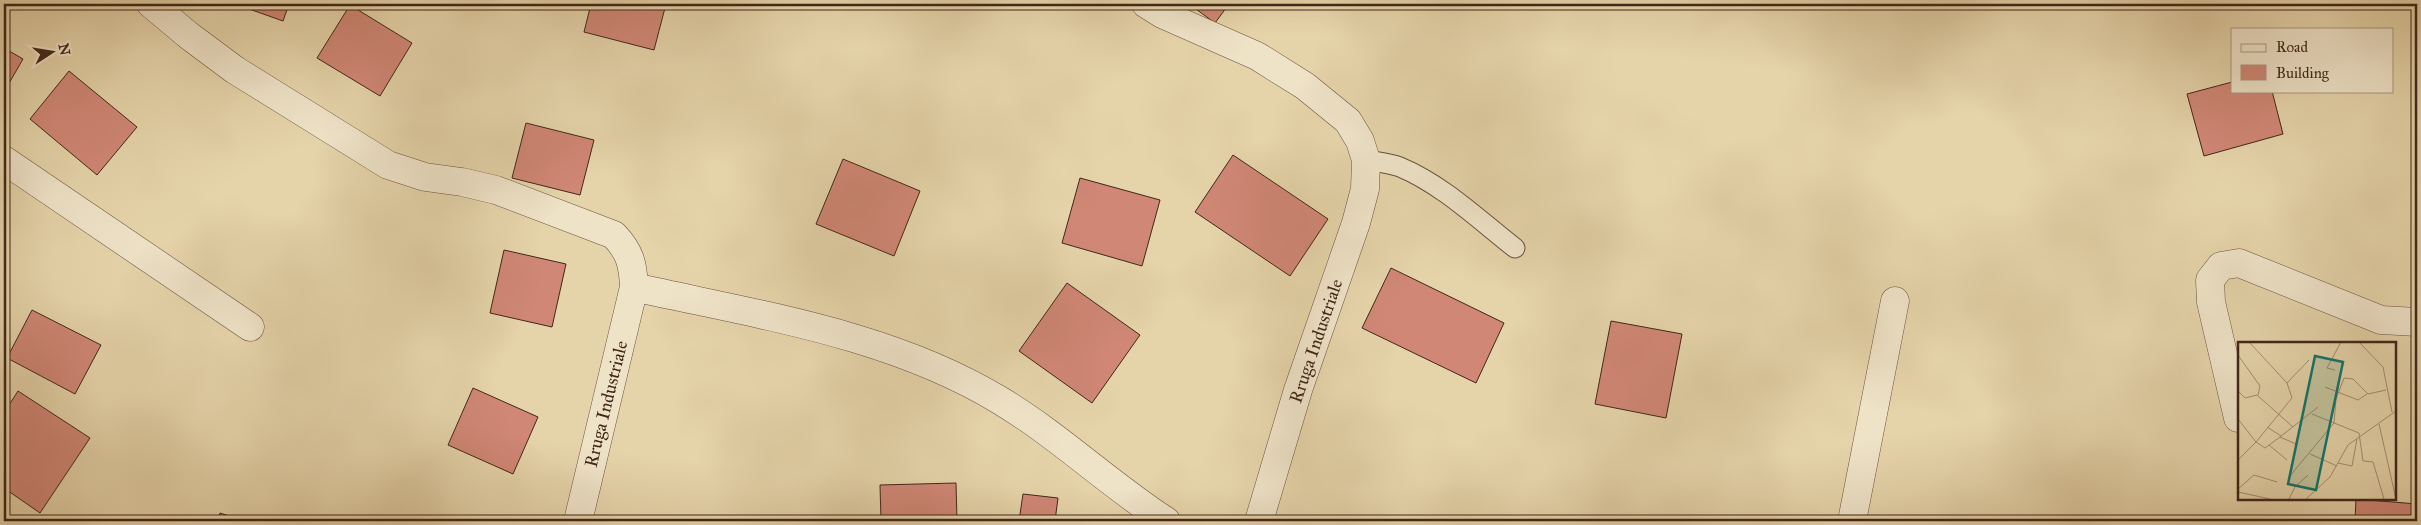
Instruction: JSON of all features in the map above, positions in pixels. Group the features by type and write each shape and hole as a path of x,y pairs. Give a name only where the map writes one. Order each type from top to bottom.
{"street":[{"name":"Rruga Industriale","path":"151,4 188,35 235,70 388,165 425,178 462,182 496,190 614,235 626,248 633,265 634,287 578,521"},
{"path":"1146,4 1162,14 1257,56 1304,86 1348,121 1360,141 1366,160"},
{"path":"4,160 250,327"},
{"name":"Rruga Industriale","path":"1259,521 1298,390 1356,223 1365,189 1366,160"},
{"path":"2238,418 2211,302 2210,280 2221,266 2239,263 2381,320 2417,322"},
{"path":"634,287 841,333 936,368 1001,401 1166,521"},
{"path":"1852,521 1895,301"}],"lane":[{"path":"1366,160 1399,166 1422,179 1458,203 1515,248"}],"building":[{"path":"235,4 289,4 283,21"},
{"path":"591,4 666,4 654,50 584,32"},
{"path":"1189,4 1229,4 1215,23"},
{"path":"350,5 412,43 380,96 317,58"},
{"path":"4,48 23,59 4,92"},
{"path":"69,71 137,127 97,175 30,119"},
{"path":"2231,82 2231,92 2272,92 2283,134 2204,156 2187,94"},
{"path":"526,123 594,140 580,195 512,178"},
{"path":"1233,155 1328,219 1290,276 1195,212"},
{"path":"843,159 920,191 894,256 816,224"},
{"path":"1080,178 1160,200 1142,266 1062,243"},
{"path":"504,250 566,264 552,327 490,313"},
{"path":"1391,268 1504,323 1476,383 1362,328"},
{"path":"1067,283 1140,335 1092,403 1019,351"},
{"path":"32,310 101,345 75,394 7,358"},
{"path":"1611,321 1682,334 1666,418 1595,404"},
{"path":"473,388 538,417 513,474 448,445"},
{"path":"18,391 90,438 40,513 4,488 4,413"},
{"path":"956,483 957,521 881,521 880,485"},
{"path":"1023,494 1058,498 1055,521 1019,521"},
{"path":"2356,500 2417,504 2417,521 2355,521"},
{"path":"220,513 245,521 217,521"}]}
